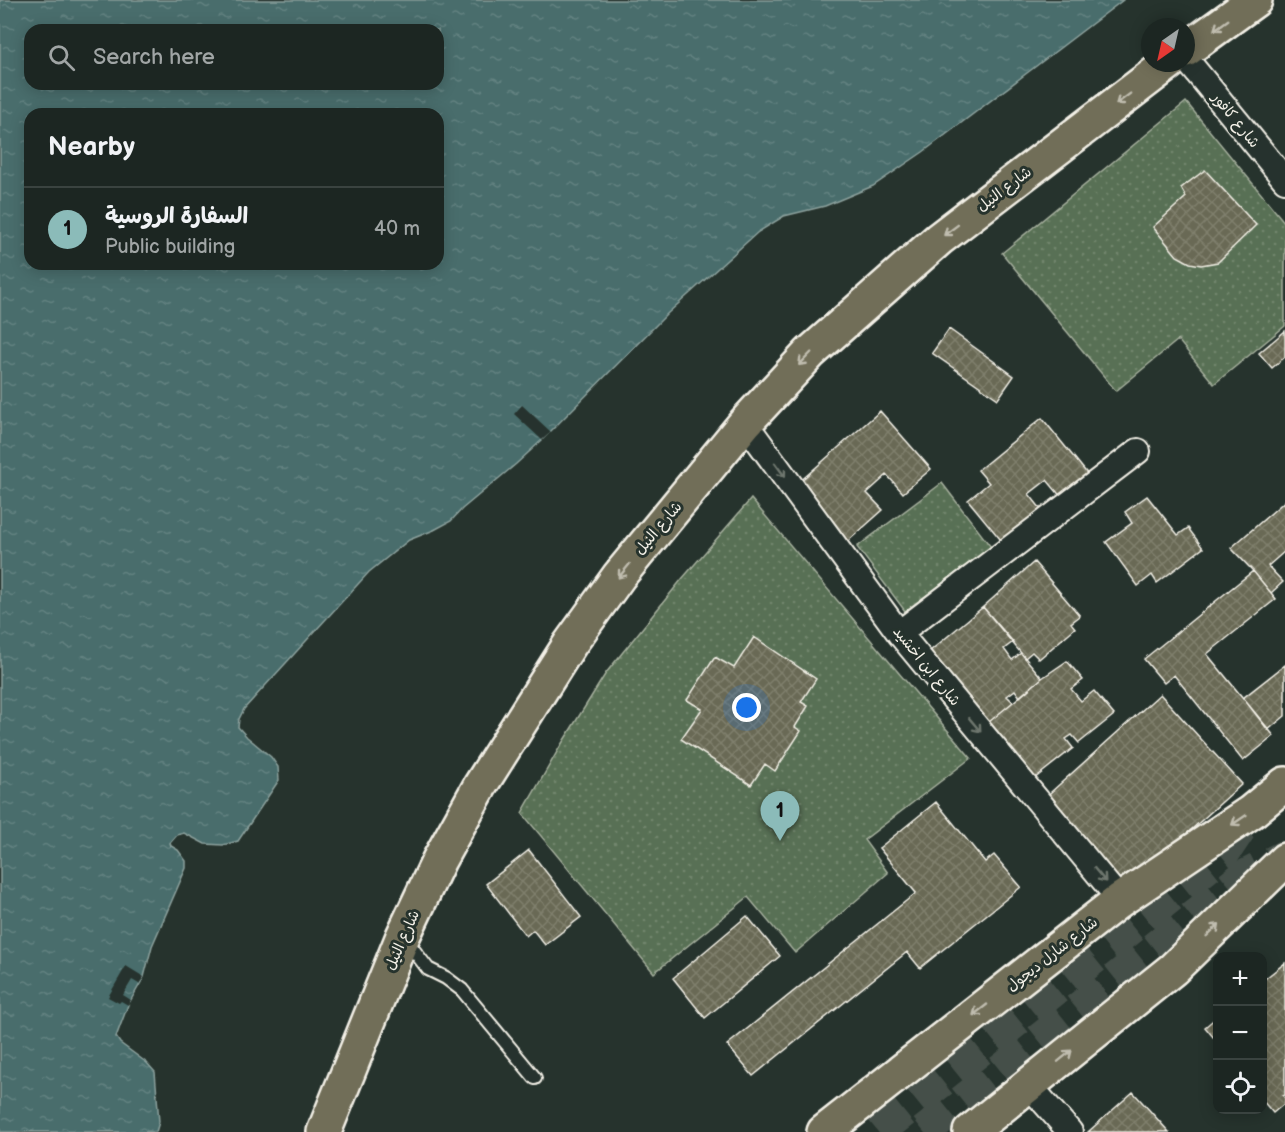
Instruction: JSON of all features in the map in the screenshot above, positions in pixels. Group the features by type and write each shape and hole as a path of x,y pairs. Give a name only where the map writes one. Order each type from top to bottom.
{"main road":[{"path":"1195,43 1255,0"},
{"name":"شارع النيل","path":"324,1132 403,936 439,860 480,786 570,644 619,576 745,423 810,353 939,239 1157,72"},
{"name":"شارع شارل ديجول","path":"825,1132 1120,900 1251,812 1285,784"},
{"path":"970,1132 1173,969 1285,860"}],"street":[{"name":"شارع كافور","path":"1195,70 1285,180"},
{"name":"شارع ابن اخشيد","path":"745,423 899,633 1120,900"},
{"path":"899,633 1138,451"},
{"path":"1029,1084 1070,1132"}],"lane":[{"path":"403,936 428,969 446,978 462,990 535,1078"}],"green space":[{"path":"1186,102 1285,223 1285,326 1214,384 1178,340 1116,391 1002,253"},
{"path":"942,483 991,547 905,611 857,547"},
{"path":"751,499 971,758 864,840 888,873 795,953 748,897 654,973 522,813 606,673"}],"water":[{"path":"0,0 1123,0 923,152 873,186 825,206 784,216 758,232 668,313 542,440 451,521 409,540 369,572 244,709 238,727 271,757 278,767 279,780 238,841 223,845 205,844 184,833 177,835 170,843 186,861 186,868 152,946 144,977 128,1005 116,1037 155,1072 159,1122 156,1132 0,1132"}],"pier":[{"path":"522,405 551,432 542,440 514,414"},
{"path":"126,966 144,977 139,984 132,980 123,995 131,1000 128,1005 108,997"}],"building":[{"path":"1205,170 1256,225 1218,262 1201,265 1190,263 1177,256 1153,227 1186,197 1181,188"},
{"path":"949,329 1014,376 998,399 932,353"},
{"path":"1285,331 1285,357 1272,368 1259,353"},
{"path":"880,411 931,469 903,493 887,475 867,493 883,510 847,542 797,484"},
{"path":"1042,418 1089,476 1062,498 1047,480 1029,494 1044,513 1005,545 968,500 989,483 978,470"},
{"path":"1147,496 1178,535 1188,528 1203,548 1157,583 1152,575 1138,586 1106,542 1132,523 1125,512"},
{"path":"1285,501 1285,551 1268,566 1283,582 1271,593 1231,548"},
{"path":"1034,562 1080,616 1071,623 1075,628 1039,659 1032,652 1025,658 983,607"},
{"path":"1253,571 1276,599 1207,654 1274,736 1243,761 1174,675 1164,683 1144,659"},
{"path":"983,607 1013,642 1004,649 1012,660 1021,653 1042,678 1020,697 1015,690 1007,696 1013,702 989,722 930,651"},
{"path":"754,637 816,679 801,702 808,706 795,727 801,731 775,771 765,764 751,785 681,739 702,709 687,700 715,657 734,668"},
{"path":"1067,661 1083,680 1071,689 1081,701 1094,691 1114,715 1079,743 1072,735 1066,739 1073,748 1034,779 989,722 1042,678"},
{"path":"1285,665 1285,716 1268,730 1243,698"},
{"path":"1160,694 1242,784 1123,891 1041,801"},
{"path":"936,802 985,862 994,855 1021,887 920,968 907,952 753,1076 727,1045 916,893 879,848"},
{"path":"529,850 581,917 545,945 533,930 526,936 486,884"},
{"path":"747,916 780,956 705,1018 673,978"},
{"path":"1285,963 1285,1095 1283,1096 1285,1103 1273,1113 1267,1106 1267,977"},
{"path":"1213,1020 1213,1037 1205,1027"},
{"path":"1133,1092 1169,1132 1088,1132"}],"tunnel":[{"path":"878,1132 1223,854 1251,812"},
{"path":"924,1132 1243,877 1285,856"}],"place":[{"name":"السفارة الروسية","path":"780,841"}]}
